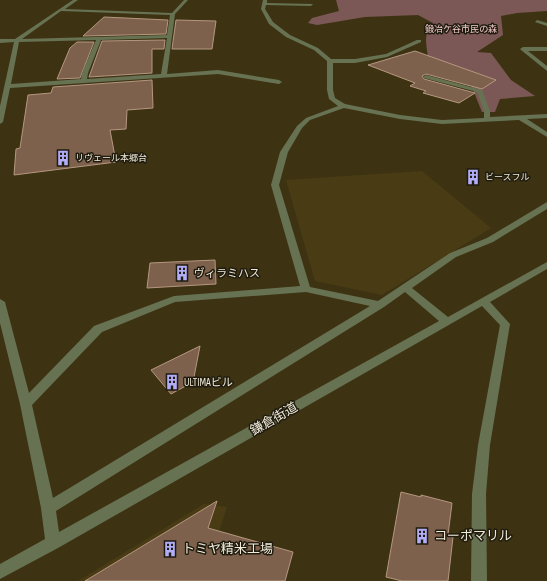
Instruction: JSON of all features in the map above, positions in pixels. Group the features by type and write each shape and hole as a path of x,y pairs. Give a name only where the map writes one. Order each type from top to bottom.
{"street":[{"path":"0,122 17,40 76,0"},
{"path":"164,76 173,14 186,0"},
{"path":"311,5 264,2 263,9 271,23 288,36 316,49 330,61 356,61 387,55 419,41"},
{"path":"61,10 173,14"},
{"path":"537,21 547,25"},
{"path":"0,41 171,36"},
{"path":"84,80 85,73 99,38"},
{"path":"547,49 523,49 547,69"},
{"path":"330,61 330,90 332,99 342,106 400,117 442,122 547,116"},
{"path":"8,86 218,72 279,82"},
{"path":"426,77 480,91 487,111 487,119"},
{"path":"306,289 275,185 284,152 299,127 308,119 342,106"},
{"path":"521,118 547,135"},
{"path":"48,508 380,305 453,255 490,240 547,205"},
{"name":"鎌倉街道","path":"0,572 547,265"},
{"path":"406,288 436,315 447,321"},
{"path":"26,404 98,329 174,299 306,289 380,305"},
{"path":"480,581 478,494 484,445 505,324 483,301"},
{"path":"0,302 26,404 48,508 53,543"}],"shaded area":[{"path":"422,171 491,228 382,295 315,281 286,180"},
{"name":"トミヤ精米工場","path":"204,504 227,507 202,581 78,581"}],"green space":[{"name":"鍛冶ケ谷市民の森","path":"336,0 547,0 547,11 517,13 501,16 503,35 477,52 491,53 511,80 535,96 500,99 495,112 482,112 467,75 429,65 426,38 429,28 433,23 418,15 365,17 317,25 308,23 312,18 339,11"}],"building":[{"path":"104,17 168,20 166,34 83,36"},
{"path":"176,20 216,21 212,49 172,49"},
{"path":"165,40 164,49 152,49 152,73 89,77 102,41"},
{"path":"77,42 94,42 80,78 57,79 70,48"},
{"path":"415,51 496,80 482,89 426,74 422,76 424,79 475,93 459,103 423,93 426,91 410,86 415,83 368,65"},
{"path":"152,80 153,108 127,110 126,129 110,130 116,162 14,175 16,149 20,148 28,95 51,93 53,87"},
{"name":"ヴィラミハス","path":"215,260 216,284 147,288 150,263"},
{"name":"ULTIMAビル","path":"200,346 193,382 171,394 151,370"},
{"name":"コーポマリル","path":"401,492 421,497 421,495 452,503 448,535 453,537 448,581 402,581 386,577"},
{"path":"217,501 208,528 293,552 285,581 85,581"}],"place":[{"name":"リヴェール本郷台","path":"63,158"},
{"name":"ビースフル","path":"473,177"},
{"name":"ヴィラミハス","path":"182,273"},
{"name":"ULTIMAビル","path":"172,382"},
{"name":"コーポマリル","path":"422,536"},
{"name":"トミヤ精米工場","path":"170,549"}]}
